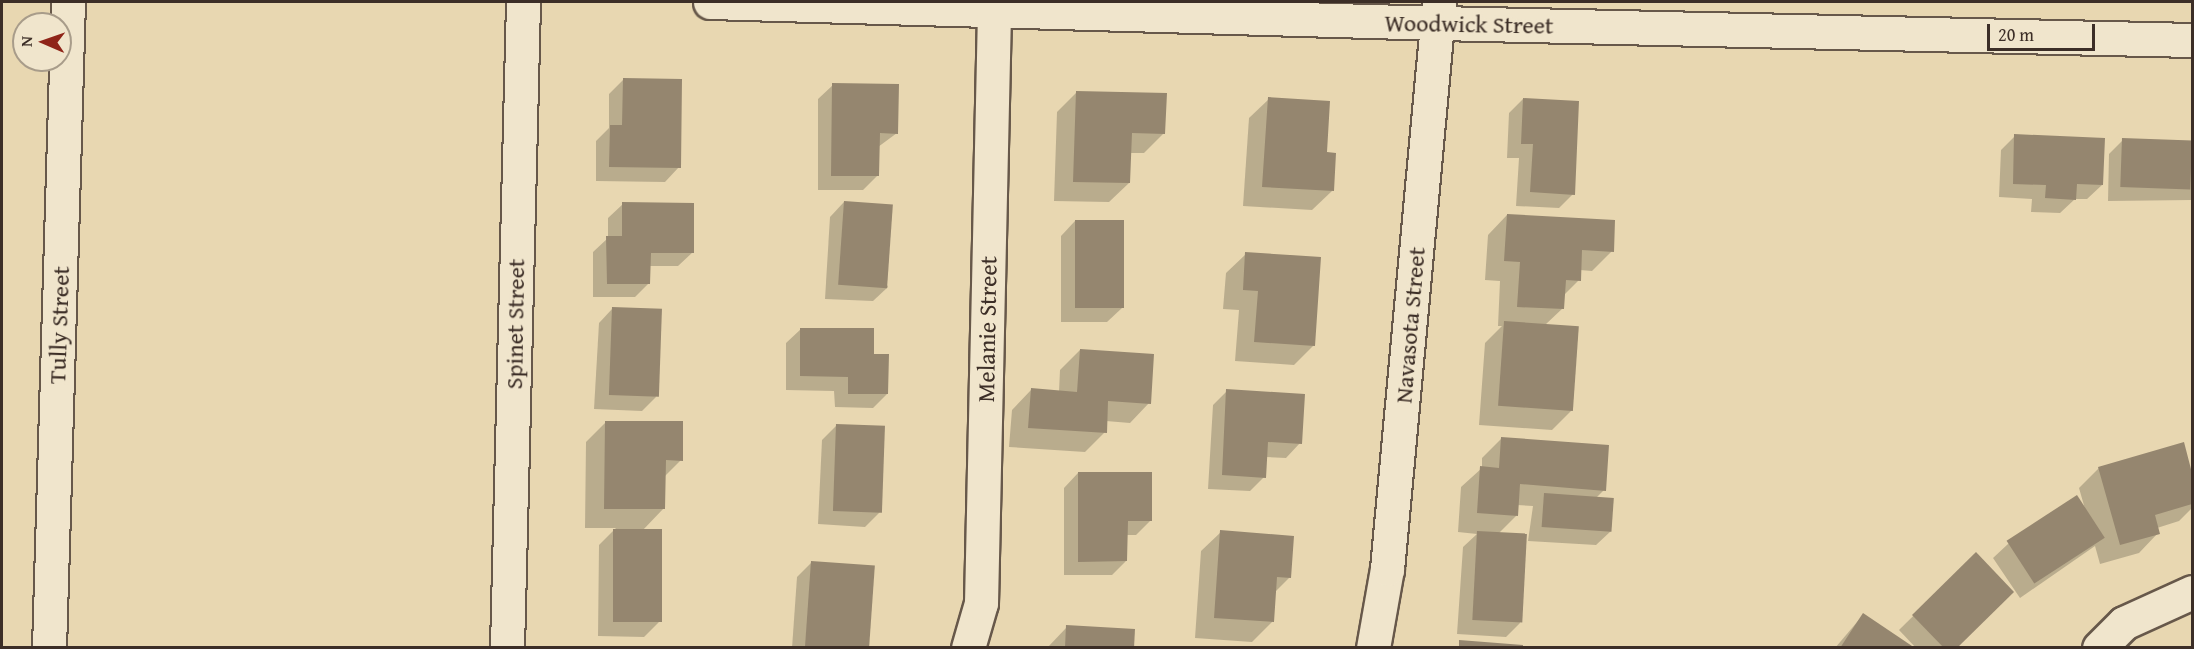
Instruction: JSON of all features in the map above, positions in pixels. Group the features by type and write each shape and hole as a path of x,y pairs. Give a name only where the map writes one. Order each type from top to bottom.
{"street":[{"name":"Tully Street","path":"49,648 68,2"},
{"name":"Spinet Street","path":"507,648 523,2"},
{"name":"Woodwick Street","path":"710,2 994,9 1439,12 2193,40"},
{"name":"Melanie Street","path":"968,648 981,603 994,9"},
{"name":"Navasota Street","path":"1373,648 1387,569 1439,12"},
{"path":"2098,648 2124,623 2193,592"}],"building":[{"path":"623,78 682,79 681,168 609,167 610,125 622,125"},
{"path":"832,83 899,84 898,134 880,133 879,176 831,176"},
{"path":"1076,91 1167,93 1165,134 1132,133 1130,183 1073,182"},
{"path":"1268,97 1330,101 1327,152 1336,153 1334,191 1262,187"},
{"path":"1523,98 1579,101 1575,195 1530,192 1533,144 1521,144"},
{"path":"2014,134 2105,138 2103,185 2077,184 2076,200 2045,198 2046,185 2013,184"},
{"path":"2122,138 2192,140 2190,189 2120,187"},
{"path":"844,201 893,204 887,288 838,285"},
{"path":"622,202 694,203 694,253 651,253 650,284 607,284 606,236 622,236"},
{"path":"1507,214 1615,220 1614,252 1582,250 1581,281 1566,280 1564,309 1517,307 1520,262 1504,261"},
{"path":"1075,220 1124,220 1124,308 1075,308"},
{"path":"1245,252 1321,257 1315,346 1254,342 1258,291 1243,290"},
{"path":"612,307 662,309 659,397 609,395"},
{"path":"1504,321 1579,326 1573,411 1498,406"},
{"path":"800,328 874,328 874,354 889,354 888,394 848,394 848,377 800,376"},
{"path":"1080,349 1154,354 1151,404 1108,401 1107,433 1028,428 1031,388 1077,392"},
{"path":"1226,389 1305,394 1302,444 1268,442 1266,478 1222,475"},
{"path":"605,421 683,421 683,461 666,460 665,509 604,509"},
{"path":"836,424 885,426 882,513 833,511"},
{"path":"1501,437 1609,445 1606,491 1520,484 1518,516 1477,513 1480,466 1499,468"},
{"path":"2184,442 2192,473 2192,504 2155,515 2160,534 2120,545 2098,467"},
{"path":"1078,472 1152,472 1152,521 1128,521 1127,561 1078,562"},
{"path":"1544,493 1614,498 1611,532 1542,527"},
{"path":"2077,495 2105,538 2034,584 2007,541"},
{"path":"613,529 662,529 662,622 613,622"},
{"path":"1220,530 1294,536 1291,578 1277,577 1274,622 1214,618"},
{"path":"1477,531 1527,534 1522,622 1472,620"},
{"path":"1976,552 2014,592 1957,648 1944,648 1912,615"},
{"path":"811,561 875,565 869,648 805,647"},
{"path":"1863,613 1915,648 1840,648"},
{"path":"1066,625 1135,629 1134,648 1065,648"},
{"path":"1459,640 1523,645 1523,648 1459,648"}]}
